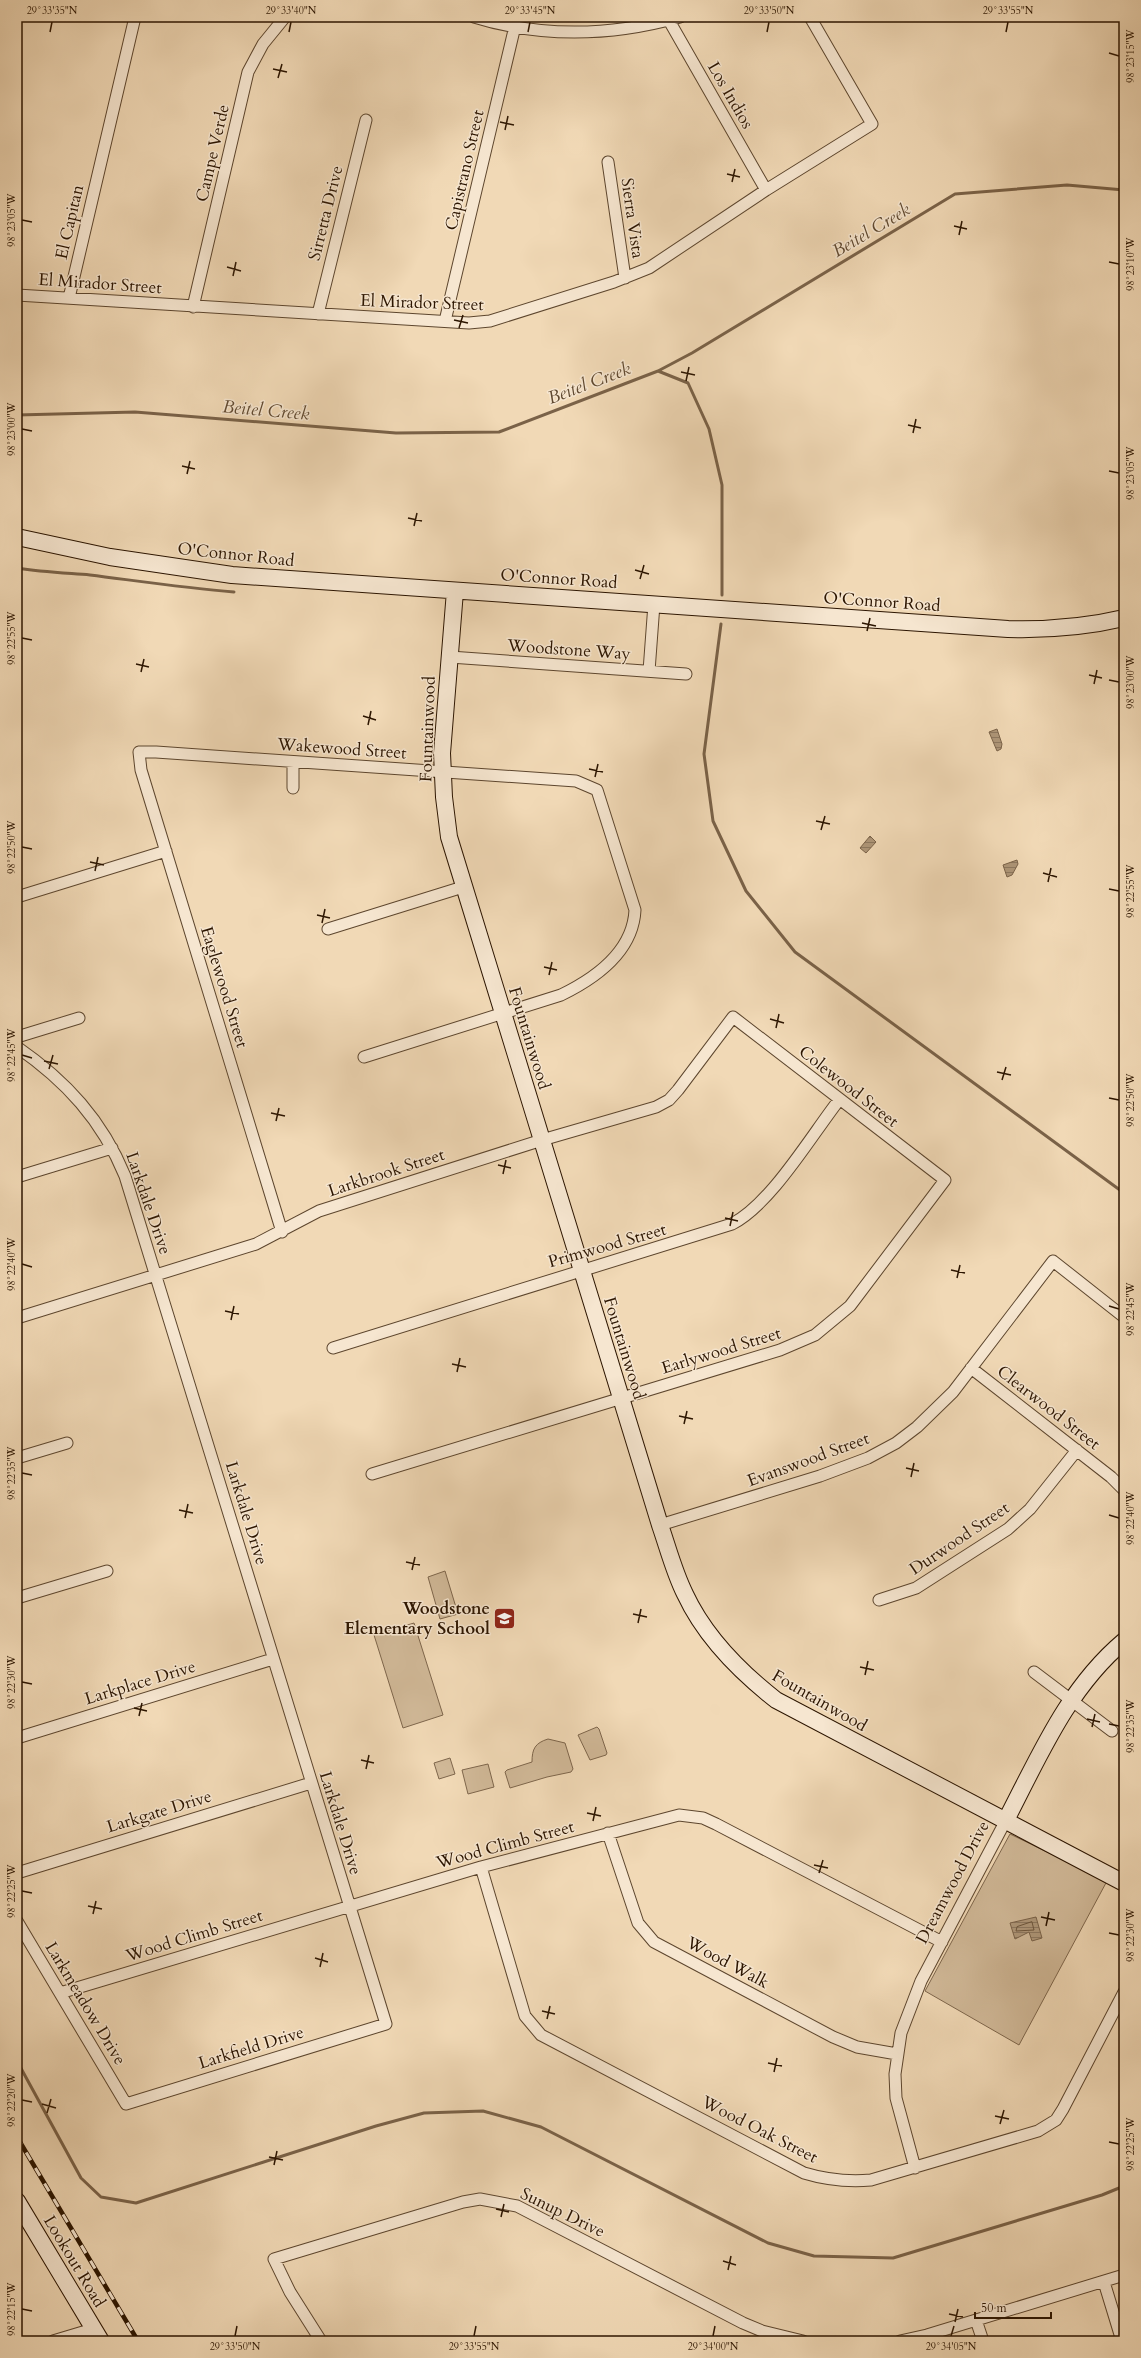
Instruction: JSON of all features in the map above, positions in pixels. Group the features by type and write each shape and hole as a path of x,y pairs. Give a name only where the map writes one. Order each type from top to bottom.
{"street":[{"name":"El Capitan","path":"68,298 135,17"},
{"name":"Campe Verde","path":"193,307 248,72 257,53 284,17"},
{"path":"474,17 539,31 576,33 613,32 680,17"},
{"name":"El Mirador Street","path":"17,295 469,323 490,321 625,278 662,261 766,190 872,124 810,17"},
{"name":"Los Indios","path":"668,19 766,190"},
{"name":"Capistrano Street","path":"445,321 516,26"},
{"name":"Sirretta Drive","path":"318,314 366,120"},
{"name":"Sierra Vista","path":"608,162 625,278"},
{"name":"O'Connor Road","path":"17,537 110,557 198,571 455,590 1008,629 1048,630 1103,623 1124,618"},
{"name":"Fountainwood","path":"455,590 442,771 449,837 463,887 660,1524 676,1574 692,1608 724,1654 750,1680 782,1704 1124,1883"},
{"path":"649,672 654,604"},
{"name":"Woodstone Way","path":"450,657 686,674"},
{"name":"Wakewood Street","path":"139,752 576,781 590,785 597,790 608,820 635,910 633,926 628,940 614,958 591,979 561,995 503,1015"},
{"name":"Eaglewood Street","path":"139,752 141,770 282,1232"},
{"path":"293,762 293,788"},
{"path":"17,897 166,851"},
{"path":"328,929 463,887"},
{"path":"364,1057 503,1015"},
{"name":"Larkbrook Street","path":"17,1318 256,1244 282,1232 294,1223 319,1211 542,1140 642,1112 669,1100 733,1017"},
{"name":"Colewood Street","path":"733,1017 945,1180"},
{"path":"17,1037 79,1018"},
{"name":"Larkdale Drive","path":"17,1047 46,1067 64,1084 92,1116 112,1148 125,1176 157,1275 311,1783 386,2024"},
{"name":"Primwood Street","path":"333,1348 581,1269 693,1237 746,1216 764,1200 839,1100"},
{"path":"17,1177 112,1148"},
{"name":"Earlywood Street","path":"372,1474 780,1350 815,1335 850,1306 945,1180"},
{"name":"Evanswood Street","path":"660,1524 820,1476 868,1458 896,1443 938,1408 971,1368 1053,1261 1124,1317"},
{"name":"Clearwood Street","path":"971,1368 1077,1450 1124,1490"},
{"path":"17,1458 67,1443"},
{"name":"Durwood Street","path":"879,1600 916,1588 1008,1529 1030,1509 1077,1450"},
{"path":"17,1598 107,1571"},
{"name":"Dreamwood Drive","path":"915,2168 896,2098 895,2074 897,2054 911,2003 1056,1723 1071,1699 1104,1658 1124,1641"},
{"name":"Larkplace Drive","path":"17,1738 274,1659"},
{"path":"1034,1672 1112,1731"},
{"name":"Larkgate Drive","path":"17,1873 311,1783"},
{"name":"Wood Climb Street","path":"60,1992 481,1867 680,1815 703,1818 942,1942"},
{"name":"Wood Walk","path":"608,1833 638,1923 654,1942 833,2037 857,2047 897,2054"},
{"name":"Wood Oak Street","path":"481,1867 525,2016 541,2035 804,2173 834,2180 850,2182 871,2180 1038,2131 1056,2120 1124,1992"},
{"name":"Larkmeadow Drive","path":"17,1921 126,2104"},
{"name":"Larkfield Drive","path":"126,2104 386,2024"},
{"name":"Sunup Drive","path":"321,2341 290,2292 274,2259 463,2202 490,2200 517,2206 743,2323 762,2331 803,2341"},
{"name":"Lookout Road","path":"17,2201 97,2335"},
{"path":"900,2341 976,2320 1124,2275"},
{"path":"1104,2282 1122,2341"},
{"path":"976,2320 983,2341"},
{"path":"53,2341 97,2335"}],"shaded area":[{"path":"445,1571 458,1614 440,1619 428,1577"},
{"path":"414,1623 443,1715 403,1728 374,1635"},
{"path":"597,1727 607,1753 606,1755 590,1760 578,1735"},
{"path":"548,1739 565,1743 573,1769 571,1772 547,1777 510,1788 505,1772 532,1762 535,1747 540,1742"},
{"path":"450,1758 455,1774 439,1779 434,1763"},
{"path":"488,1764 494,1787 468,1794 462,1770"},
{"path":"1010,1834 1107,1881 1019,2045 925,1991"}],"water":[{"path":"997,729 1002,744 1001,749 997,751 989,732"},
{"path":"870,836 876,842 866,853 860,848"},
{"path":"1017,860 1018,864 1012,875 1007,877 1003,865"},
{"path":"1036,1917 1042,1938 1032,1941 1029,1932 1015,1939 1010,1923"}],"waterway":[{"name":"Beitel Creek","path":"17,415 135,412 396,433 499,432 658,371 692,353 955,194 1067,185 1124,190"},
{"path":"658,371 688,383 709,429 722,485 722,595"},
{"path":"17,568 234,592"},
{"path":"721,624 704,754 713,821 746,891 795,952 1124,1193"},
{"path":"17,2061 81,2178 101,2197 136,2203 376,2126 424,2113 483,2111 541,2127 768,2243 814,2256 893,2258 1102,2195 1124,2186"}],"railway":[{"path":"17,2137 138,2341"}],"place":[{"name":"Woodstone Elementary School","path":"505,1618"}]}
